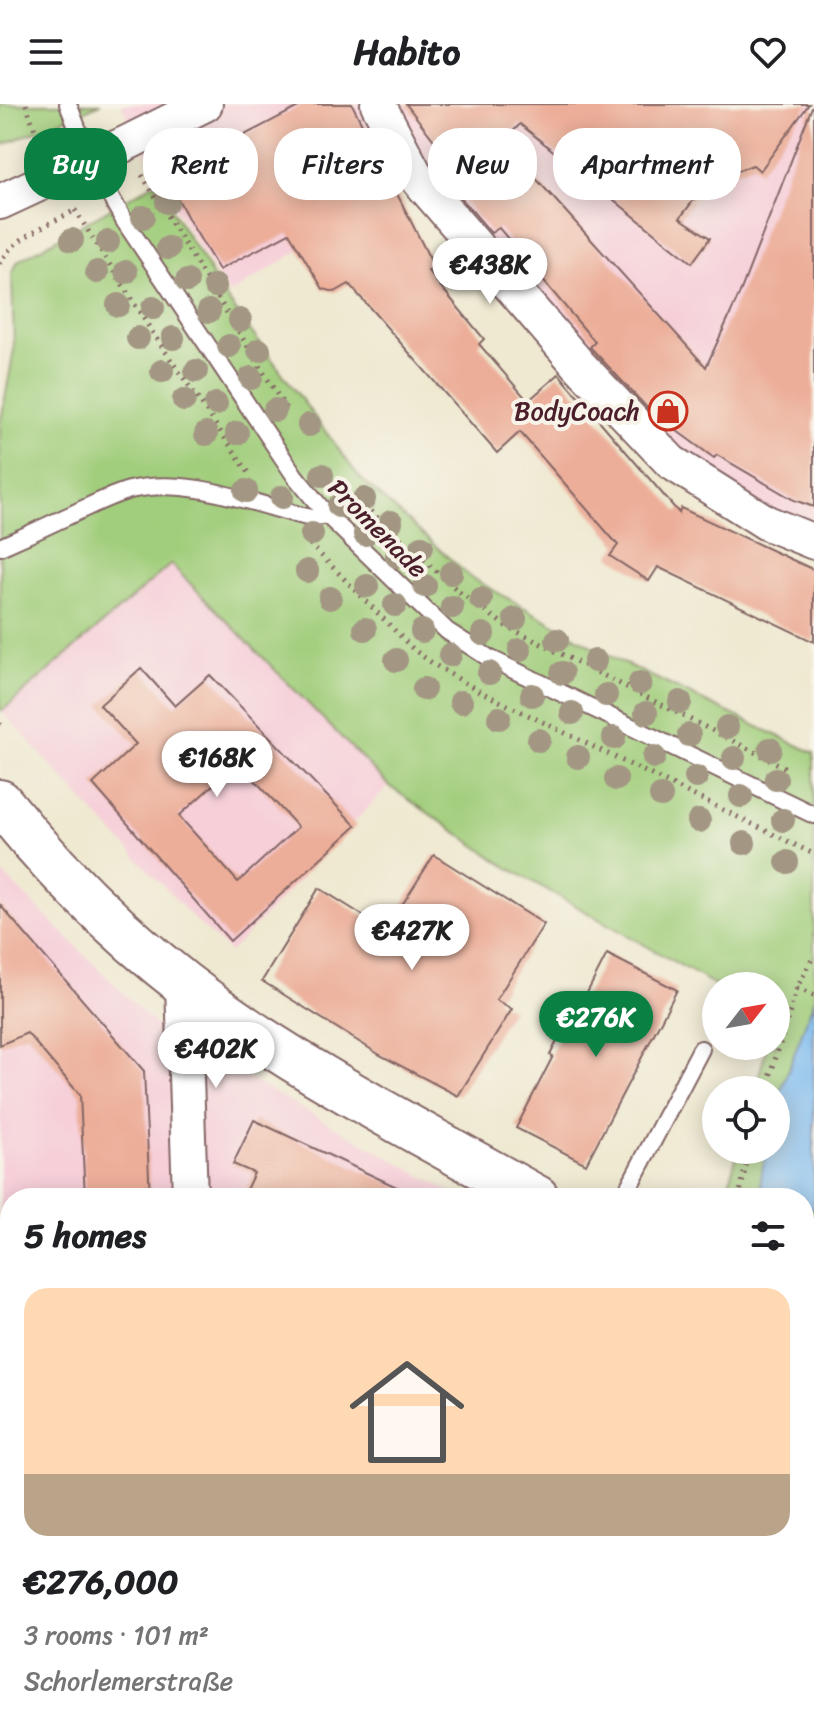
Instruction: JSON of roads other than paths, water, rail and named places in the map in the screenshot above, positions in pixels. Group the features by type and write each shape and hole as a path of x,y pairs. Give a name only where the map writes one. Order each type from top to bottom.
{"main road":[{"path":"0,802 33,843 120,932 183,984 269,1044 520,1188"}],"street":[{"path":"127,143 205,104"},
{"path":"378,104 417,178 579,365 671,462 767,523 814,542"},
{"path":"0,202 24,191"},
{"path":"183,984 190,1188"}],"lane":[{"name":"Promenade","path":"68,104 77,128"},
{"name":"Promenade","path":"112,200 295,476 327,515 447,631 489,658 814,815"},
{"path":"0,547 130,490 159,487 214,492 311,518 327,515"},
{"path":"628,1188 701,1049"}],"water":[{"path":"814,1000 814,1188 762,1188 763,1164 790,1164 790,1076 786,1076"}],"place":[{"name":"BodyCoach","path":"668,411"}]}
